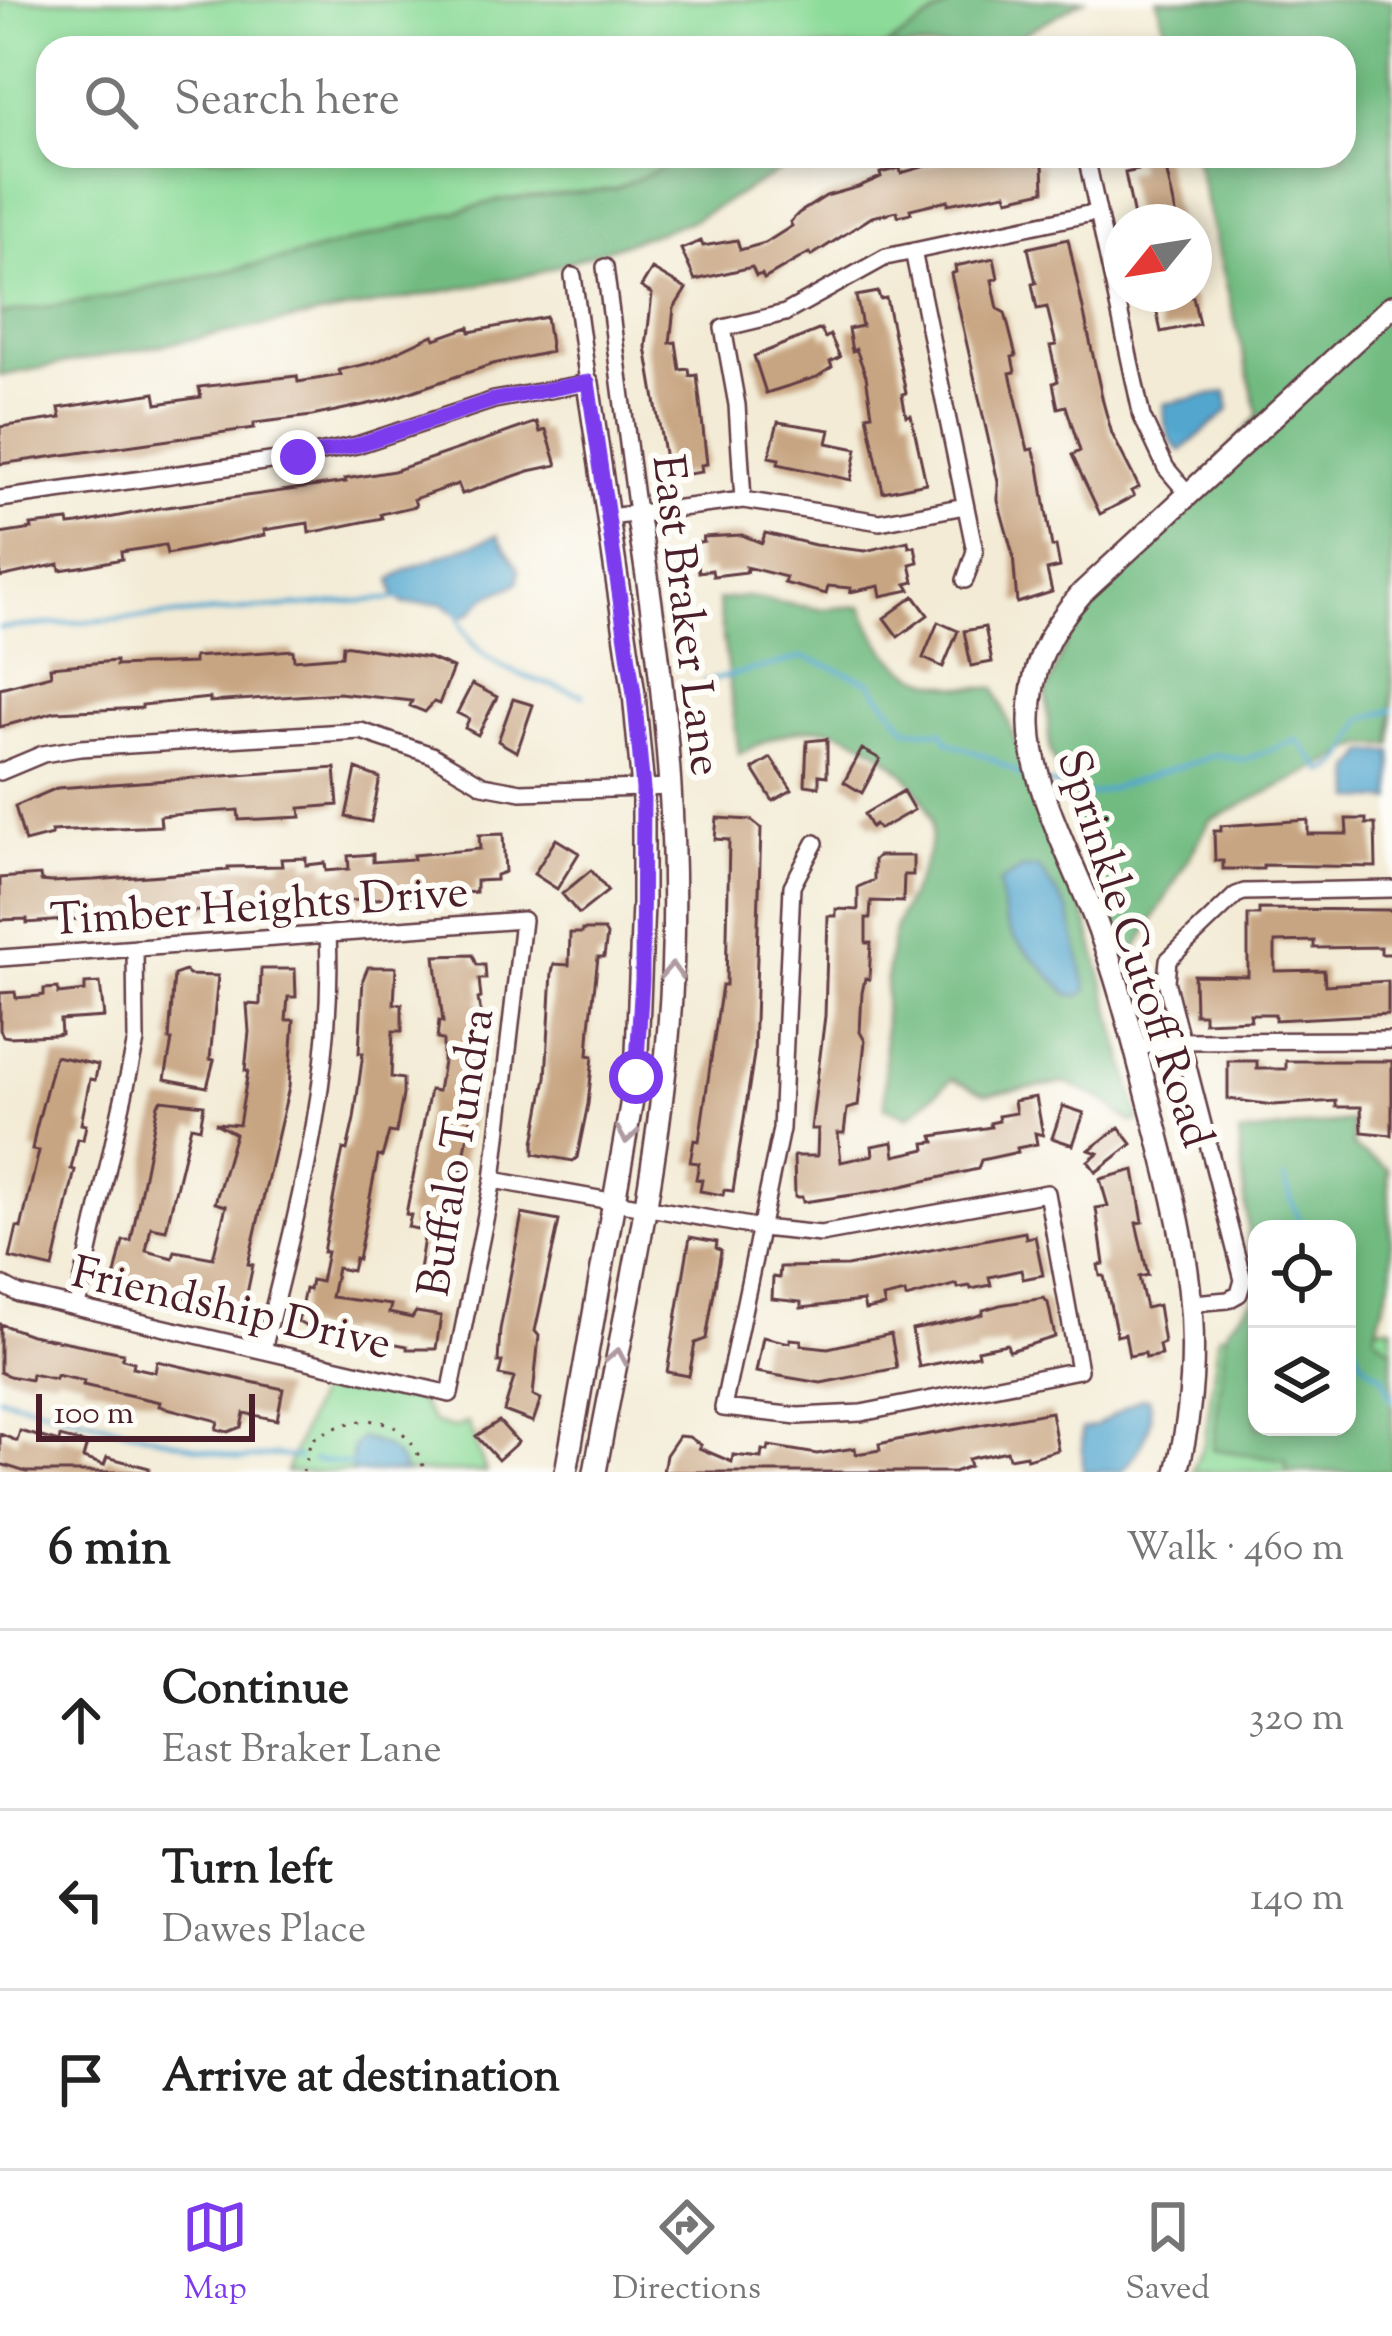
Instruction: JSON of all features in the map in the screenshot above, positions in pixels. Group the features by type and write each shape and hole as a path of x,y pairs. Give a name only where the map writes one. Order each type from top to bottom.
{"street":[{"path":"1088,168 1142,417 1166,468 1190,496"},
{"path":"743,500 737,405 723,328 785,313 868,265 913,251 1097,212"},
{"path":"913,251 975,551 965,580"},
{"name":"East Braker Lane","path":"596,1472 667,1052 673,955 672,787 605,267"},
{"name":"East Braker Lane","path":"566,1472 636,1077 642,980 643,789 573,275"},
{"name":"Sprinkle Cutoff Road","path":"1177,1472 1185,1441 1195,1329 1182,1227 1136,1048 1097,924 1031,749 1031,690 1054,625 1082,593 1392,306"},
{"path":"0,499 298,457 357,445 494,400 588,382"},
{"path":"609,517 743,500 880,522 965,506"},
{"path":"0,772 43,754 80,748 362,731 432,755 483,785 521,793 672,787"},
{"path":"493,1180 761,1228 821,1234 1047,1193 1079,1370 861,1413 798,1416 723,1408 761,1228 781,1129 792,886 815,843"},
{"path":"1193,1303 1228,1300 1239,1294 1244,1280 1166,981 1168,960 1236,895 1392,890"},
{"name":"Timber Heights Drive","path":"0,958 523,920"},
{"name":"Buffalo Tundra","path":"450,1394 493,1180 523,920"},
{"path":"263,1350 314,1139 328,1028 328,934"},
{"path":"77,1306 136,1041 135,948"},
{"path":"1136,1048 1184,1041 1392,1040"},
{"name":"Friendship Drive","path":"0,1284 19,1294 450,1394"}],"path":[{"path":"303,1472 311,1440 362,1420 399,1429 414,1445 424,1472"}],"green space":[{"path":"0,0 958,0 902,36 36,36 36,168 661,168 615,189 499,200 301,255 111,297 0,314"},
{"path":"958,0 1084,0 1020,36 902,36"},
{"path":"1157,0 1392,0 1392,745 1363,745 1210,821 1126,967 1050,750 1046,694 1073,625 1258,415 1212,226 1212,204 1207,204 1198,168 1356,168 1356,36 1166,36"},
{"path":"661,168 786,168 693,220 534,274 0,376 0,314 111,297 301,255 499,200 615,189"},
{"path":"747,597 820,609 862,606 883,647 912,673 948,685 995,688 1087,921 1140,1121 1132,1123 1101,1099 1065,1083 986,1094 952,1079 908,1117 885,1107 889,962 896,928 930,845 929,813 895,765 842,733 804,730 739,754 718,600"},
{"path":"1351,1121 1353,1147 1388,1169 1392,1275 1375,1335 1392,1350 1392,1472 1287,1472 1286,1461 1213,1449 1227,1328 1248,1305 1248,1436 1356,1436 1356,1220 1248,1220 1248,1233 1239,1134"},
{"path":"1392,1326 1392,1472 1192,1472 1205,1442 1219,1334 1248,1332 1248,1436 1356,1436 1356,1328"},
{"path":"322,1381 419,1399 433,1422 452,1428 468,1423 486,1472 286,1472"}],"water":[{"path":"1226,392 1229,410 1181,451 1176,447 1167,430 1164,404"},
{"path":"497,535 519,570 518,582 491,595 469,614 460,615 443,603 404,604 394,595 391,580 397,575"},
{"path":"1366,752 1392,752 1392,800 1354,799 1353,769"},
{"path":"1039,868 1069,912 1087,991 1079,996 1068,994 1014,938 1005,921 999,883 1021,869"},
{"path":"1148,1398 1150,1419 1141,1447 1129,1464 1122,1472 1083,1472 1082,1429"},
{"path":"361,1438 388,1449 405,1472 352,1472 352,1448"}],"building":[{"path":"900,168 901,173 919,168 1043,168 1044,191 1008,199 1006,193 948,204 948,200 898,216 897,211 872,217 764,279 752,267 695,280 681,249 701,241 703,246 737,240 740,250 765,243 826,196 858,187 881,177 880,173"},
{"path":"1166,168 1174,204 1131,204 1125,173"},
{"path":"1068,239 1112,434 1139,487 1131,491 1134,496 1100,514 1072,455 1080,451 1066,406 1058,408 1050,346 1056,345 1047,307 1037,309 1032,284 1036,283 1028,248"},
{"path":"994,258 998,278 992,280 998,309 1005,313 1016,356 1012,357 1015,372 1010,373 1028,450 1033,449 1039,467 1052,547 1056,546 1060,567 1047,570 1052,592 1017,603 1013,555 951,274 955,266"},
{"path":"652,269 686,289 674,308 670,343 676,342 680,370 697,375 707,464 701,465 702,472 668,477 646,347 652,294 641,287"},
{"path":"878,292 880,299 886,298 906,393 902,394 906,416 911,415 926,483 883,492 867,415 872,414 866,376 856,349 852,351 848,329 862,326 856,296"},
{"path":"1157,312 1196,312 1199,324 1161,332"},
{"path":"546,317 551,352 493,364 387,400 254,423 254,428 0,464 0,427 61,418 59,408 155,393 157,404 201,397 199,387 341,375 339,370 375,362 433,335 435,339 469,327 470,332"},
{"path":"821,329 825,338 830,335 840,357 830,362 832,367 817,377 766,393 754,356"},
{"path":"537,422 540,432 546,430 557,465 462,494 458,484 414,499 416,506 381,514 382,518 309,533 308,523 264,530 265,535 167,554 165,545 121,552 122,559 86,566 60,570 59,564 0,577 0,534 32,529 31,525 78,524 346,482 394,471"},
{"path":"778,422 830,430 827,443 857,449 851,480 778,464 779,459 769,457"},
{"path":"765,533 865,551 908,541 909,547 915,546 918,562 910,564 914,582 906,584 910,590 881,596 879,586 850,592 851,588 828,586 826,594 746,567 747,572 713,576 712,570 699,572 695,543 704,541 703,537 742,535 762,543"},
{"path":"914,596 928,615 898,637 884,618"},
{"path":"938,622 958,631 943,667 923,658"},
{"path":"985,627 992,662 971,666 964,631"},
{"path":"343,645 429,658 453,668 439,704 434,702 425,712 410,706 412,701 339,693 210,702 210,698 142,708 55,712 0,727 0,688 51,675 50,667 116,661 116,666 194,663 194,657 293,650 294,660 342,656"},
{"path":"472,684 497,697 478,735 465,728 469,719 457,713"},
{"path":"513,699 533,705 517,752 498,741"},
{"path":"827,739 827,776 819,775 819,787 805,785 807,741"},
{"path":"862,749 880,759 862,793 844,782"},
{"path":"771,758 792,790 773,801 753,769"},
{"path":"335,768 338,805 300,808 301,817 239,820 238,810 160,816 161,826 51,831 52,835 25,842 15,806 57,788"},
{"path":"356,769 380,778 371,822 346,817"},
{"path":"903,791 914,810 879,829 875,824 871,827 864,814"},
{"path":"717,818 751,820 761,828 754,1054 733,1191 724,1190 723,1195 700,1191 699,1163 690,1162 694,1140 699,1141 722,985 726,985 729,840 715,839"},
{"path":"1346,819 1375,824 1376,867 1223,869 1223,861 1215,861 1214,831 1221,831 1221,826 1308,820 1308,834 1347,834"},
{"path":"503,834 505,872 496,875 496,880 476,881 476,892 332,902 330,895 302,897 298,904 116,917 115,912 27,923 27,919 0,920 0,878 40,875 41,881 51,882 94,880 282,866 281,859 306,858 306,865 325,863 326,871 349,869 348,856 373,854 373,862 414,859 413,855 480,849 479,835"},
{"path":"556,839 579,853 557,889 534,874"},
{"path":"878,856 913,856 913,875 904,875 903,902 871,901 870,918 866,918 866,943 871,943 869,979 865,978 862,993 860,1032 865,1041 858,1106 847,1109 844,1133 838,1133 841,1162 873,1155 872,1146 893,1142 895,1156 926,1149 925,1143 935,1142 933,1136 991,1127 998,1116 1016,1113 1014,1101 1036,1097 1043,1135 1035,1133 1037,1144 1017,1148 1018,1152 981,1160 978,1169 803,1202 802,1197 795,1197 794,1156 817,1156 818,1129 811,1129 825,1016 828,916 836,916 836,909 858,910 858,887 874,880"},
{"path":"591,870 608,891 579,914 562,894"},
{"path":"1259,909 1392,910 1392,954 1381,954 1381,947 1314,948 1314,941 1275,942 1275,971 1324,970 1325,985 1388,981 1388,1014 1275,1020 1275,1014 1250,1014 1251,1020 1204,1022 1204,1014 1195,1014 1194,975 1248,976 1248,915 1259,915"},
{"path":"604,930 607,935 604,957 598,957 590,1026 588,1055 593,1056 588,1104 573,1161 534,1154 534,1143 546,1078 552,972 554,964 569,965 570,933"},
{"path":"473,955 477,965 485,965 486,979 479,979 480,1048 439,1288 417,1284 425,1231 408,1227 411,1215 406,1214 430,1090 438,1091 443,1062 443,1040 437,1039 439,1021 443,1022 435,956"},
{"path":"368,967 396,967 394,1004 402,1004 402,1031 393,1031 391,1077 403,1079 403,1095 396,1133 389,1132 382,1157 378,1156 358,1259 352,1271 337,1268 331,1297 391,1305 389,1313 412,1318 416,1312 441,1316 436,1349 407,1349 370,1339 371,1335 311,1329 298,1322 305,1289 309,1290 311,1280 321,1282 343,1149 347,1150 354,1119 363,1053 359,1053 363,979"},
{"path":"261,969 295,969 296,997 288,997 286,1020 294,1020 289,1087 248,1264 253,1265 245,1303 235,1308 113,1283 123,1241 131,1241 162,1100 204,1105 200,1128 191,1126 166,1230 151,1227 146,1251 173,1258 175,1251 213,1258 226,1206 215,1203 235,1134 215,1123 239,1125 248,1071 247,1004 260,1005"},
{"path":"185,971 218,976 210,1059 214,1060 207,1087 165,1079 172,1040 174,975"},
{"path":"100,983 104,1017 60,1020 61,1034 3,1036 0,993 15,992 16,998 39,996 44,989 58,988 58,994 85,991 85,984"},
{"path":"55,1056 98,1065 95,1080 90,1079 81,1124 86,1125 71,1169 75,1170 53,1268 10,1258 39,1151 32,1150"},
{"path":"1228,1061 1257,1061 1257,1069 1286,1069 1286,1061 1392,1061 1392,1135 1362,1132 1361,1107 1336,1107 1336,1101 1273,1105 1228,1099"},
{"path":"1063,1106 1084,1113 1073,1145 1052,1138"},
{"path":"1119,1127 1132,1144 1096,1172 1088,1161 1098,1153 1089,1150"},
{"path":"1134,1170 1143,1222 1136,1223 1148,1275 1139,1277 1146,1308 1158,1305 1164,1343 1159,1345 1161,1355 1146,1358 1145,1353 1129,1356 1125,1334 1117,1336 1098,1265 1104,1264 1096,1208 1108,1206 1100,1179"},
{"path":"522,1214 559,1221 535,1331 539,1336 533,1395 541,1399 533,1422 504,1411 514,1378 499,1375 502,1362 498,1362"},
{"path":"1025,1232 1026,1238 1035,1236 1043,1275 1023,1279 1021,1270 989,1277 991,1285 971,1289 957,1284 906,1298 905,1293 883,1298 885,1306 865,1310 863,1301 801,1308 801,1302 772,1299 773,1277 779,1278 780,1267 847,1266"},
{"path":"690,1237 717,1242 721,1251 706,1339 695,1343 689,1376 667,1372"},
{"path":"1044,1298 1055,1337 1009,1351 1007,1344 977,1350 978,1355 919,1367 912,1330"},
{"path":"0,1324 123,1353 122,1359 134,1362 133,1367 155,1372 157,1361 283,1389 277,1420 244,1413 241,1427 228,1432 216,1429 214,1420 83,1385 84,1381 56,1375 55,1379 32,1374 31,1380 9,1376 0,1372"},
{"path":"891,1334 897,1368 821,1383 756,1372 763,1337 828,1348"},
{"path":"1051,1412 1058,1450 1027,1459 1026,1455 1009,1458 1007,1451 977,1457 968,1459 970,1466 954,1472 663,1472 666,1455 679,1436 732,1462 733,1455 761,1458 762,1450 768,1451 769,1446 817,1454 855,1448 856,1454 880,1450 879,1444 897,1440"},
{"path":"499,1421 518,1442 498,1460 476,1436"},
{"path":"20,1431 87,1444 83,1458 104,1465 107,1457 149,1468 149,1472 26,1472 0,1464 0,1434 17,1441"}],"waterway":[{"path":"0,628 401,598"},
{"path":"458,614 465,633 491,660 583,695"},
{"path":"704,682 804,657 868,681 907,729 943,732 948,742 1030,780"},
{"path":"1047,783 1090,795 1217,755 1244,760 1297,740 1324,772 1344,758 1363,719 1392,710"},
{"path":"1284,1179 1299,1220"},
{"path":"1350,1328 1361,1359 1383,1375 1392,1401"},
{"path":"0,1397 242,1459 299,1458"},
{"path":"314,1460 356,1465"}],"route":[{"path":"298,457 357,445 494,400 588,382 634,694 643,789 644,904 636,1077"}]}
